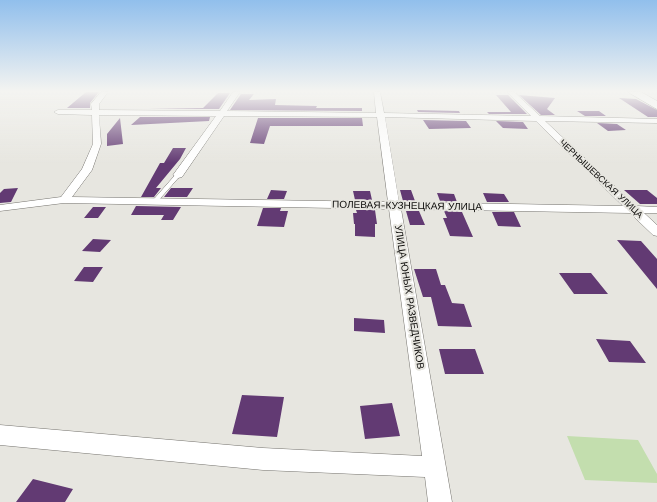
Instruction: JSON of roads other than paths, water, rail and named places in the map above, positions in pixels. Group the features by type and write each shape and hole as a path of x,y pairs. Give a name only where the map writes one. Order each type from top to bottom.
{"street":[{"path":"64,200 87,170 97,144 94,115"},
{"path":"178,175 222,115"},
{"name":"УЛИЦА ЮНЫХ РАЗВЕДЧИКОВ","path":"380,115 440,502"},
{"path":"402,115 657,121"},
{"name":"ЧЕРНЫШЕВСКАЯ УЛИЦА","path":"533,115 657,232"},
{"name":"ПОЛЕВАЯ-КУЗНЕЦКАЯ УЛИЦА","path":"0,208 64,200 156,200 394,206 657,210"},
{"path":"0,435 263,459 435,467"}],"lane":[{"path":"156,200 178,175"}]}
